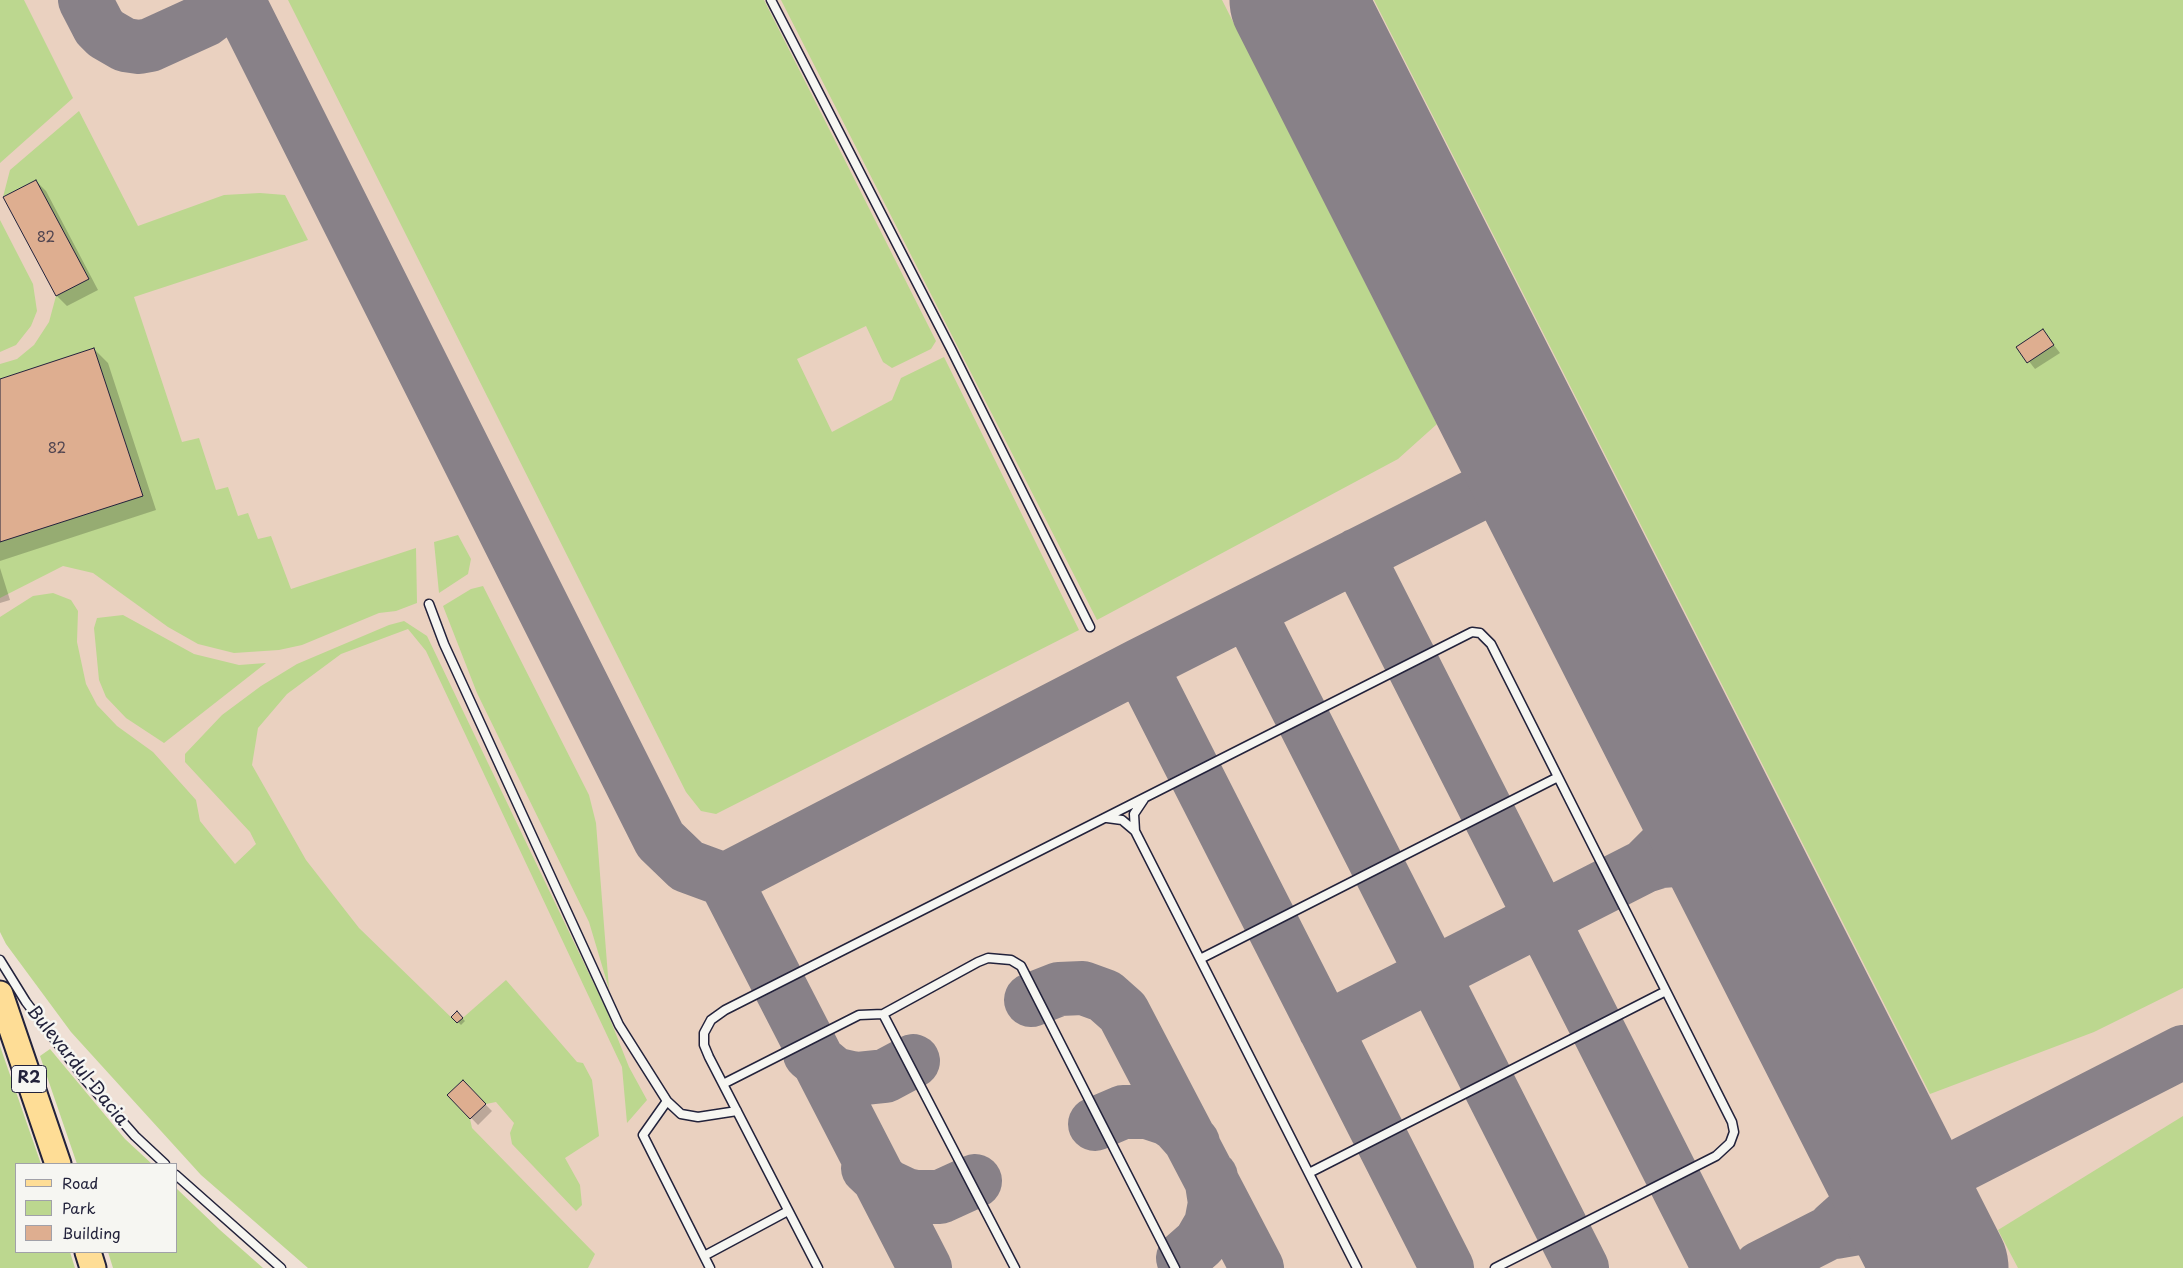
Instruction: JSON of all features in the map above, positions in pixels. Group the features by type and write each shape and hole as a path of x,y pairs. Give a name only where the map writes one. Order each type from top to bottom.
{"main road":[{"name":"Bulevardul Dacia","path":"0,994 58,1163"},
{"path":"88,1253 93,1268"}],"lane":[{"path":"772,0 951,349 1090,626"},
{"path":"429,604 444,644 619,1025 667,1101 681,1114 698,1117 737,1112"},
{"path":"818,1268 704,1045 704,1033 711,1020 733,1006 1472,632 1480,633 1491,644 1732,1122 1734,1132 1730,1143 1716,1156 1495,1268"},
{"path":"1200,959 1558,777"},
{"path":"1135,831 1134,814 1144,797"},
{"path":"1102,819 1113,818 1122,820 1135,831 1357,1268"},
{"path":"723,1084 859,1015 883,1014 988,958 1011,960 1021,966 1175,1268"},
{"name":"Bulevardul Dacia","path":"0,960 26,1002 84,1078 135,1136 163,1163"},
{"path":"1309,1173 1666,990"},
{"path":"883,1014 1015,1268"},
{"path":"667,1101 643,1135 710,1268"},
{"path":"178,1177 281,1268"},
{"path":"704,1256 788,1211"}],"shaded area":[{"path":"0,0 2183,0 2183,1268 568,1268 0,702"}],"green space":[{"path":"0,0 24,0 73,98 0,163"},
{"path":"288,0 764,0 936,341 931,349 892,368 883,362 866,326 797,359 832,432 892,400 901,378 944,357 1079,630 716,814 701,811 686,792"},
{"path":"781,0 1222,0 1437,424 1398,459 1097,620"},
{"path":"1374,0 2183,0 2183,988 2094,1032 1930,1094"},
{"path":"79,111 138,226 224,195 260,193 285,195 308,240 134,297 182,442 199,438 216,490 228,487 238,516 248,513 258,539 271,536 291,589 416,548 417,603 396,611 379,613 302,645 279,650 234,653 198,644 168,627 93,573 63,566 0,598 0,542 143,495 94,348 0,379 0,364 17,359 34,345 49,322 56,296 89,279 36,180 3,197 10,170"},
{"path":"0,220 33,284 37,311 31,326 16,345 0,352"},
{"path":"458,535 471,559 468,574 439,593 434,542"},
{"path":"483,586 589,795 596,823 609,989 589,922 477,693 443,606 471,589"},
{"path":"53,593 71,600 78,611 77,642 86,684 97,705 117,726 153,752 196,800 200,821 235,864 256,844 250,832 185,762 185,754 222,715 261,686 297,664 389,625 404,621 427,636 606,1009 629,1067 647,1100 627,1123 622,1067 426,651 408,629 341,654 287,694 258,728 252,765 306,860 359,928 457,1023 506,980 577,1062 583,1063 592,1080 599,1136 565,1158 580,1185 582,1205 576,1211 512,1144 510,1133 514,1123 496,1102 486,1104 463,1080 448,1095 470,1119 472,1128 595,1254 588,1268 308,1268 201,1175 71,1032 6,944 0,932 0,617 33,596"},
{"path":"123,615 194,654 239,665 266,663 164,743 126,718 106,697 99,680 94,628 97,618"},
{"path":"0,1046 41,1163 15,1163 15,1253 70,1253 75,1268 0,1268"},
{"path":"50,1049 125,1139 151,1163 77,1163 40,1056"},
{"path":"2183,1116 2183,1268 2018,1268 1998,1230"},
{"path":"178,1190 263,1268 113,1268 108,1253 178,1253"}],"building":[{"path":"36,180 89,279 56,296 3,197"},
{"path":"2043,329 2054,345 2027,363 2016,347"},
{"path":"94,348 143,496 0,542 0,379"},
{"path":"457,1011 463,1018 457,1023 451,1017"},
{"path":"463,1080 486,1104 470,1119 447,1095"}],"taxiway":[{"path":"85,0 99,27 106,34 125,45 139,47 150,45 205,20 213,14 221,0"},
{"path":"238,0 660,840 687,866 725,880"},
{"path":"925,1268 725,880 1140,665 1534,466"},
{"path":"1357,555 1719,1268"},
{"path":"1248,611 1582,1268"},
{"path":"1140,665 1447,1268"},
{"path":"1325,1029 1645,866 1670,841 1679,826 1686,791 1685,764"},
{"path":"1645,866 1661,861 1687,859 1715,867 1741,886 1757,907"},
{"path":"1031,1000 1059,989 1083,988 1105,996 1123,1012 1257,1268"},
{"path":"1760,1268 2183,1052"},
{"path":"810,1054 834,1074 856,1079 885,1076 913,1061"},
{"path":"1095,1124 1123,1112 1147,1112 1168,1119 1177,1125 1193,1143"},
{"path":"1834,1228 1854,1210 1870,1185 1874,1170 1873,1152 1865,1120"},
{"path":"868,1168 887,1186 906,1195 916,1197 940,1197 975,1181"},
{"path":"1183,1258 1200,1243 1211,1224 1215,1203 1211,1177"},
{"path":"1836,1232 1865,1227 1894,1231 1907,1236 1919,1245 1940,1266"}],"runway":[{"path":"1297,0 1941,1268"}]}
